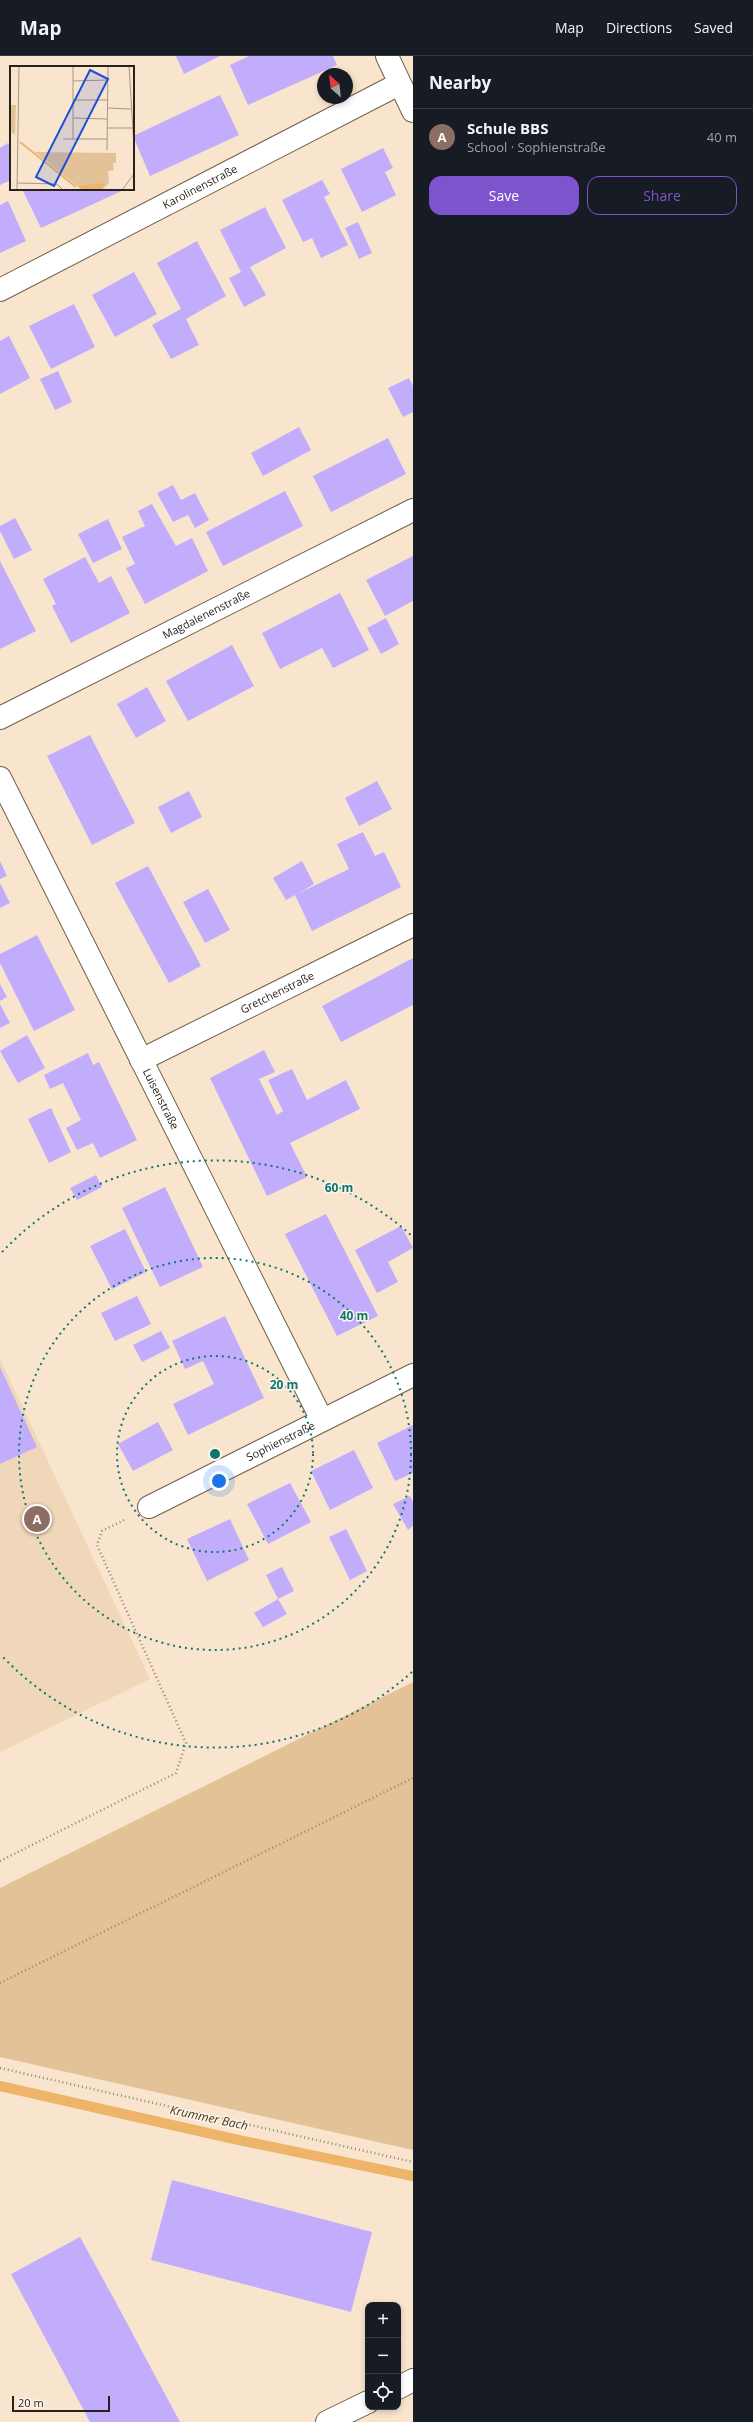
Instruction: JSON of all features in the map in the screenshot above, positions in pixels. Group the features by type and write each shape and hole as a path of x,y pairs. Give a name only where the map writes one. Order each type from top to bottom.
{"street":[{"path":"387,56 413,111"},
{"name":"Karolinenstraße","path":"0,290 400,84"},
{"name":"Magdalenenstraße","path":"0,718 413,510"},
{"name":"Luisenstraße","path":"0,778 322,1420"},
{"name":"Gretchenstraße","path":"141,1060 413,925"},
{"name":"Sophienstraße","path":"149,1507 413,1375"},
{"path":"401,2386 413,2380"},
{"path":"327,2422 365,2403"}],"path":[{"path":"0,1861 176,1773 186,1743 97,1545 102,1531 149,1507"},
{"path":"0,1982 413,1778"},
{"path":"0,2068 413,2162"}],"shaded area":[{"path":"0,1359 150,1679 0,1752"},
{"path":"413,1682 413,2150 0,2057 0,1888"}],"building":[{"path":"176,56 220,56 184,74"},
{"path":"249,56 333,56 337,65 330,68 317,68 317,74 248,105 230,65"},
{"path":"220,95 239,135 150,176 134,136"},
{"path":"8,143 10,148 10,180 0,185 0,148"},
{"path":"383,148 393,168 385,172 396,195 362,212 341,169"},
{"path":"322,180 330,194 324,197 348,245 321,258 312,238 303,242 282,200"},
{"path":"22,190 124,190 41,228"},
{"path":"8,201 26,241 0,253 0,205"},
{"path":"265,207 286,248 250,267 266,295 244,307 229,278 241,272 220,230"},
{"path":"358,222 372,253 359,259 345,228"},
{"path":"197,241 226,296 186,319 199,345 171,359 152,325 181,309 157,263"},
{"path":"134,272 157,314 115,337 92,295"},
{"path":"74,304 95,347 51,369 29,326"},
{"path":"9,336 30,378 0,394 0,341"},
{"path":"58,371 72,402 55,410 40,379"},
{"path":"409,378 413,386 413,412 403,417 388,388"},
{"path":"299,427 311,450 263,476 251,453"},
{"path":"388,438 406,474 331,512 313,476"},
{"path":"173,485 181,500 195,493 209,520 195,528 188,515 173,522 157,493"},
{"path":"285,491 303,526 223,566 206,532"},
{"path":"152,504 176,546 192,538 208,571 145,604 126,568 135,564 122,537 145,526 138,511"},
{"path":"15,518 32,550 14,559 0,531 0,526"},
{"path":"108,519 122,549 93,563 78,534"},
{"path":"413,556 413,601 385,616 366,580"},
{"path":"85,557 99,583 111,576 130,613 71,643 52,606 56,604 43,579"},
{"path":"0,561 36,631 0,649"},
{"path":"340,593 369,650 333,668 322,648 280,669 262,633"},
{"path":"386,618 399,644 381,654 367,628"},
{"path":"232,645 254,686 188,721 166,681"},
{"path":"147,687 166,721 136,738 117,704"},
{"path":"90,735 135,823 92,845 47,756"},
{"path":"377,781 392,809 359,826 345,798"},
{"path":"189,791 202,817 171,833 158,807"},
{"path":"363,832 375,856 384,852 401,887 312,931 295,895 286,900 273,878 302,861 314,884 299,893 349,869 337,844"},
{"path":"0,861 7,876 0,879"},
{"path":"148,866 201,966 169,983 115,883"},
{"path":"0,883 10,903 0,908"},
{"path":"208,889 230,930 205,943 183,902"},
{"path":"37,935 75,1010 34,1031 0,963 0,954"},
{"path":"413,958 413,1005 341,1042 322,1006"},
{"path":"0,984 7,997 0,1001"},
{"path":"0,1004 10,1023 0,1028"},
{"path":"27,1035 45,1068 18,1083 0,1051"},
{"path":"264,1050 275,1072 259,1079 277,1115 283,1111 268,1080 292,1069 307,1100 346,1080 360,1109 290,1143 307,1177 267,1196 210,1078"},
{"path":"88,1053 93,1065 99,1062 137,1140 100,1158 93,1143 77,1150 66,1128 81,1120 63,1083 50,1089 44,1075"},
{"path":"51,1108 71,1152 49,1163 28,1119"},
{"path":"96,1175 102,1187 77,1200 70,1188"},
{"path":"165,1187 203,1267 160,1287 122,1208"},
{"path":"326,1214 378,1316 337,1336 285,1234"},
{"path":"401,1226 413,1248 388,1262 398,1282 377,1293 355,1250"},
{"path":"125,1229 146,1272 112,1289 90,1246"},
{"path":"137,1296 151,1324 115,1341 101,1313"},
{"path":"225,1316 264,1398 188,1435 173,1404 214,1384 203,1361 185,1369 172,1341"},
{"path":"161,1331 170,1348 142,1362 133,1345"},
{"path":"0,1367 37,1447 0,1464"},
{"path":"158,1422 173,1450 133,1471 118,1444"},
{"path":"413,1425 413,1473 395,1481 377,1443"},
{"path":"354,1450 373,1488 330,1510 311,1471"},
{"path":"290,1483 311,1522 268,1544 247,1504"},
{"path":"410,1496 413,1502 413,1526 408,1530 393,1504"},
{"path":"230,1519 249,1560 207,1581 187,1539"},
{"path":"346,1529 367,1571 350,1580 329,1537"},
{"path":"282,1567 294,1591 278,1599 266,1575"},
{"path":"278,1599 287,1614 263,1627 254,1613"},
{"path":"172,2180 372,2232 351,2312 151,2260"},
{"path":"80,2237 180,2422 90,2422 11,2274"}],"waterway":[{"name":"Krummer Bach","path":"0,2086 234,2139 413,2176"}],"place":[{"name":"Schule BBS","path":"37,1519"}]}
